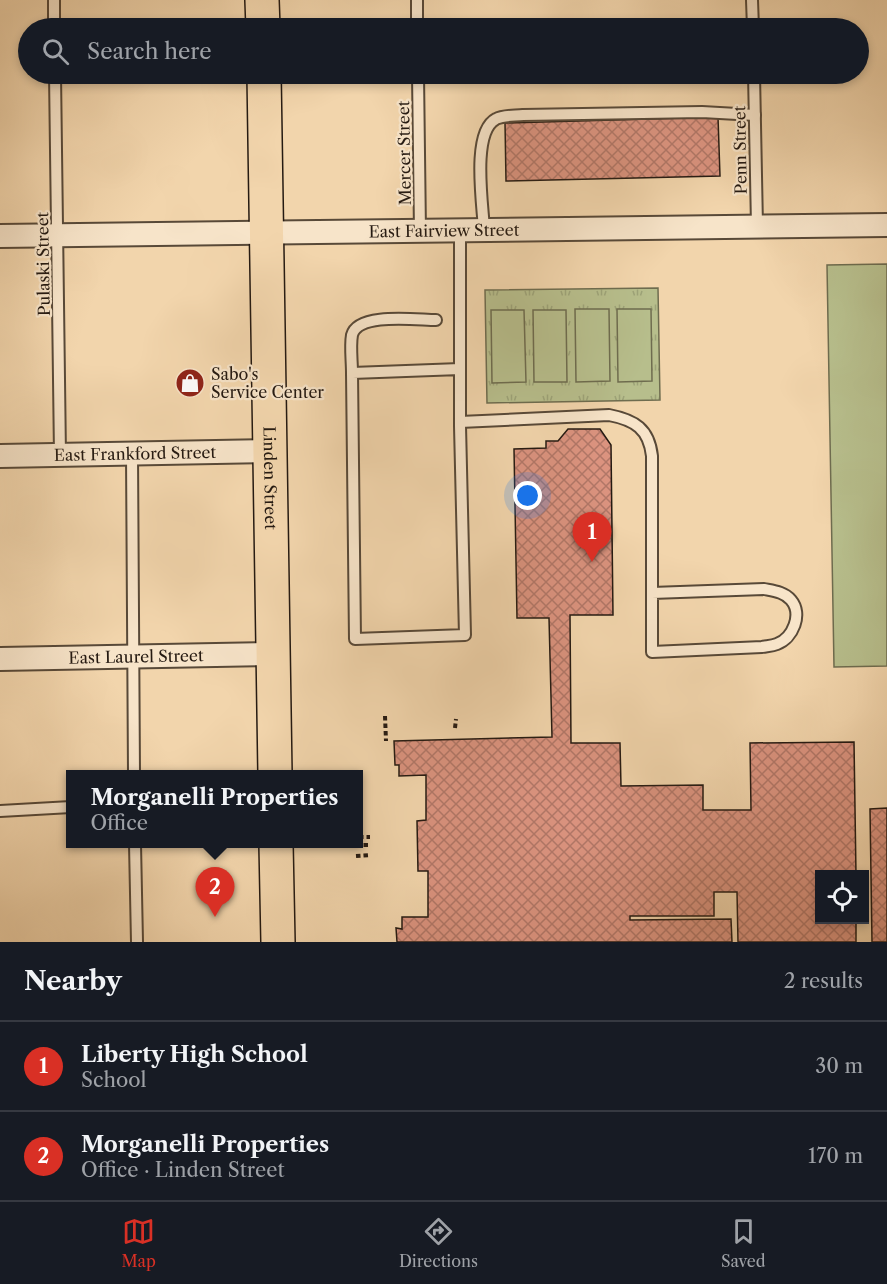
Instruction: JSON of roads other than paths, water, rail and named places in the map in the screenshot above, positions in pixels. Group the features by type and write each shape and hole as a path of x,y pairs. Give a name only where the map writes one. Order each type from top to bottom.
{"main road":[{"path":"262,0 263,18"},
{"name":"Linden Street","path":"264,84 275,770"},
{"path":"276,848 278,942"}],"street":[{"name":"East Fairview Street","path":"0,236 887,225"},
{"name":"East Frankford Street","path":"0,456 269,451"},
{"name":"East Laurel Street","path":"0,659 273,654"}],"lane":[{"path":"54,0 54,18"},
{"path":"417,0 417,18"},
{"path":"752,0 753,18"},
{"name":"Pulaski Street","path":"55,84 60,455"},
{"name":"Mercer Street","path":"418,84 420,232"},
{"name":"Penn Street","path":"754,84 757,226"},
{"path":"484,230 480,154 482,139 487,128 495,119 523,115 702,112 754,115"},
{"path":"436,320 374,320 359,324 352,334 355,639 465,635 460,422 460,231"},
{"path":"352,373 460,369"},
{"path":"460,422 609,415 626,418 644,431 650,442 652,456 652,593 652,652 762,647 777,644 787,638 795,623 796,610 791,600 781,592 764,589 652,593"},
{"path":"132,454 134,770"},
{"path":"0,811 66,807"},
{"path":"135,848 137,942"}],"place":[{"name":"Sabo's Service Center","path":"190,383"},
{"name":"Liberty High School","path":"592,562"},
{"name":"Morganelli Properties","path":"215,917"}]}
